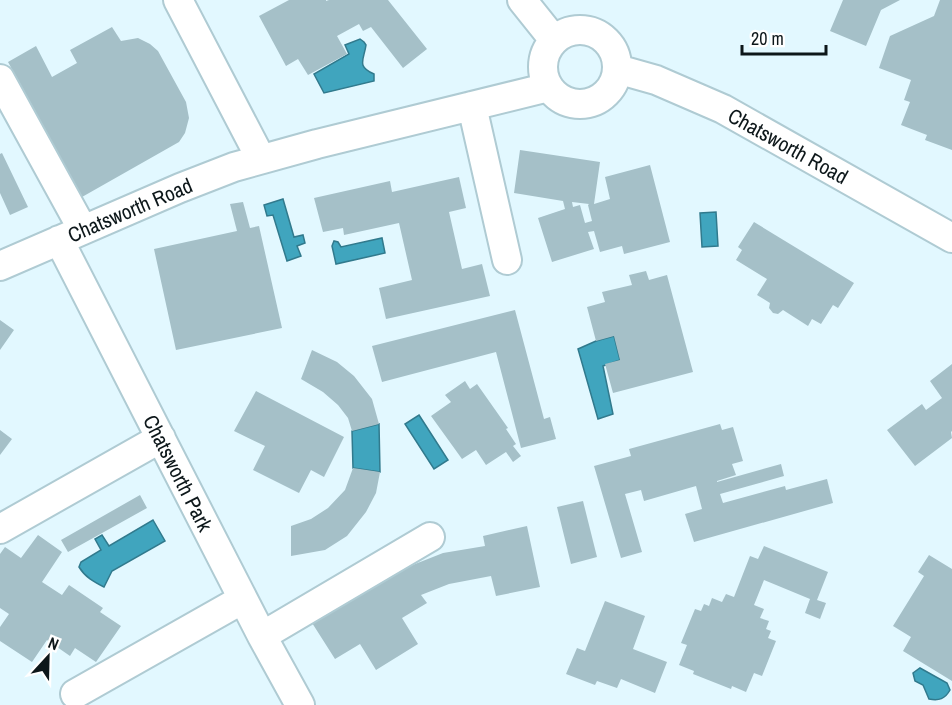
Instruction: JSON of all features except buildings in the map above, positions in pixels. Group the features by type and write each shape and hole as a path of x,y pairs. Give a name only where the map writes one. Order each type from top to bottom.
{"street":[{"path":"178,0 261,159"},
{"path":"522,0 554,40"},
{"path":"574,30 591,31 611,46 616,57 617,69 614,83 606,93 597,100 582,104 567,101 555,94 544,77 543,64 545,53 554,40 574,30"},
{"name":"Chatsworth Road","path":"617,69 656,80 723,109 952,238"},
{"name":"Chatsworth Park","path":"0,79 161,438 262,636 300,705"},
{"name":"Chatsworth Road","path":"0,266 234,167 549,87"},
{"path":"472,106 507,260"},
{"path":"0,529 161,438"},
{"path":"262,636 430,537"},
{"path":"75,694 243,599"}],"water":[{"path":"360,39 366,45 363,65 374,74 374,81 324,93 314,74 349,54 345,45"},
{"path":"283,199 294,237 303,235 305,243 297,246 301,256 287,261 273,215 267,216 264,205"},
{"path":"716,212 718,246 702,247 700,213"},
{"path":"382,238 385,253 336,264 332,246 334,241 338,242 341,247"},
{"path":"614,336 620,360 603,366 613,414 598,419 578,349"},
{"path":"419,415 448,460 434,469 405,424"},
{"path":"379,424 380,472 353,468 352,431"},
{"path":"153,520 165,541 112,571 104,587 93,581 79,567 81,562 101,550 95,539 102,535 109,546"},
{"path":"920,668 947,683 950,690 944,697 929,699 923,685 915,681 913,673"}]}
